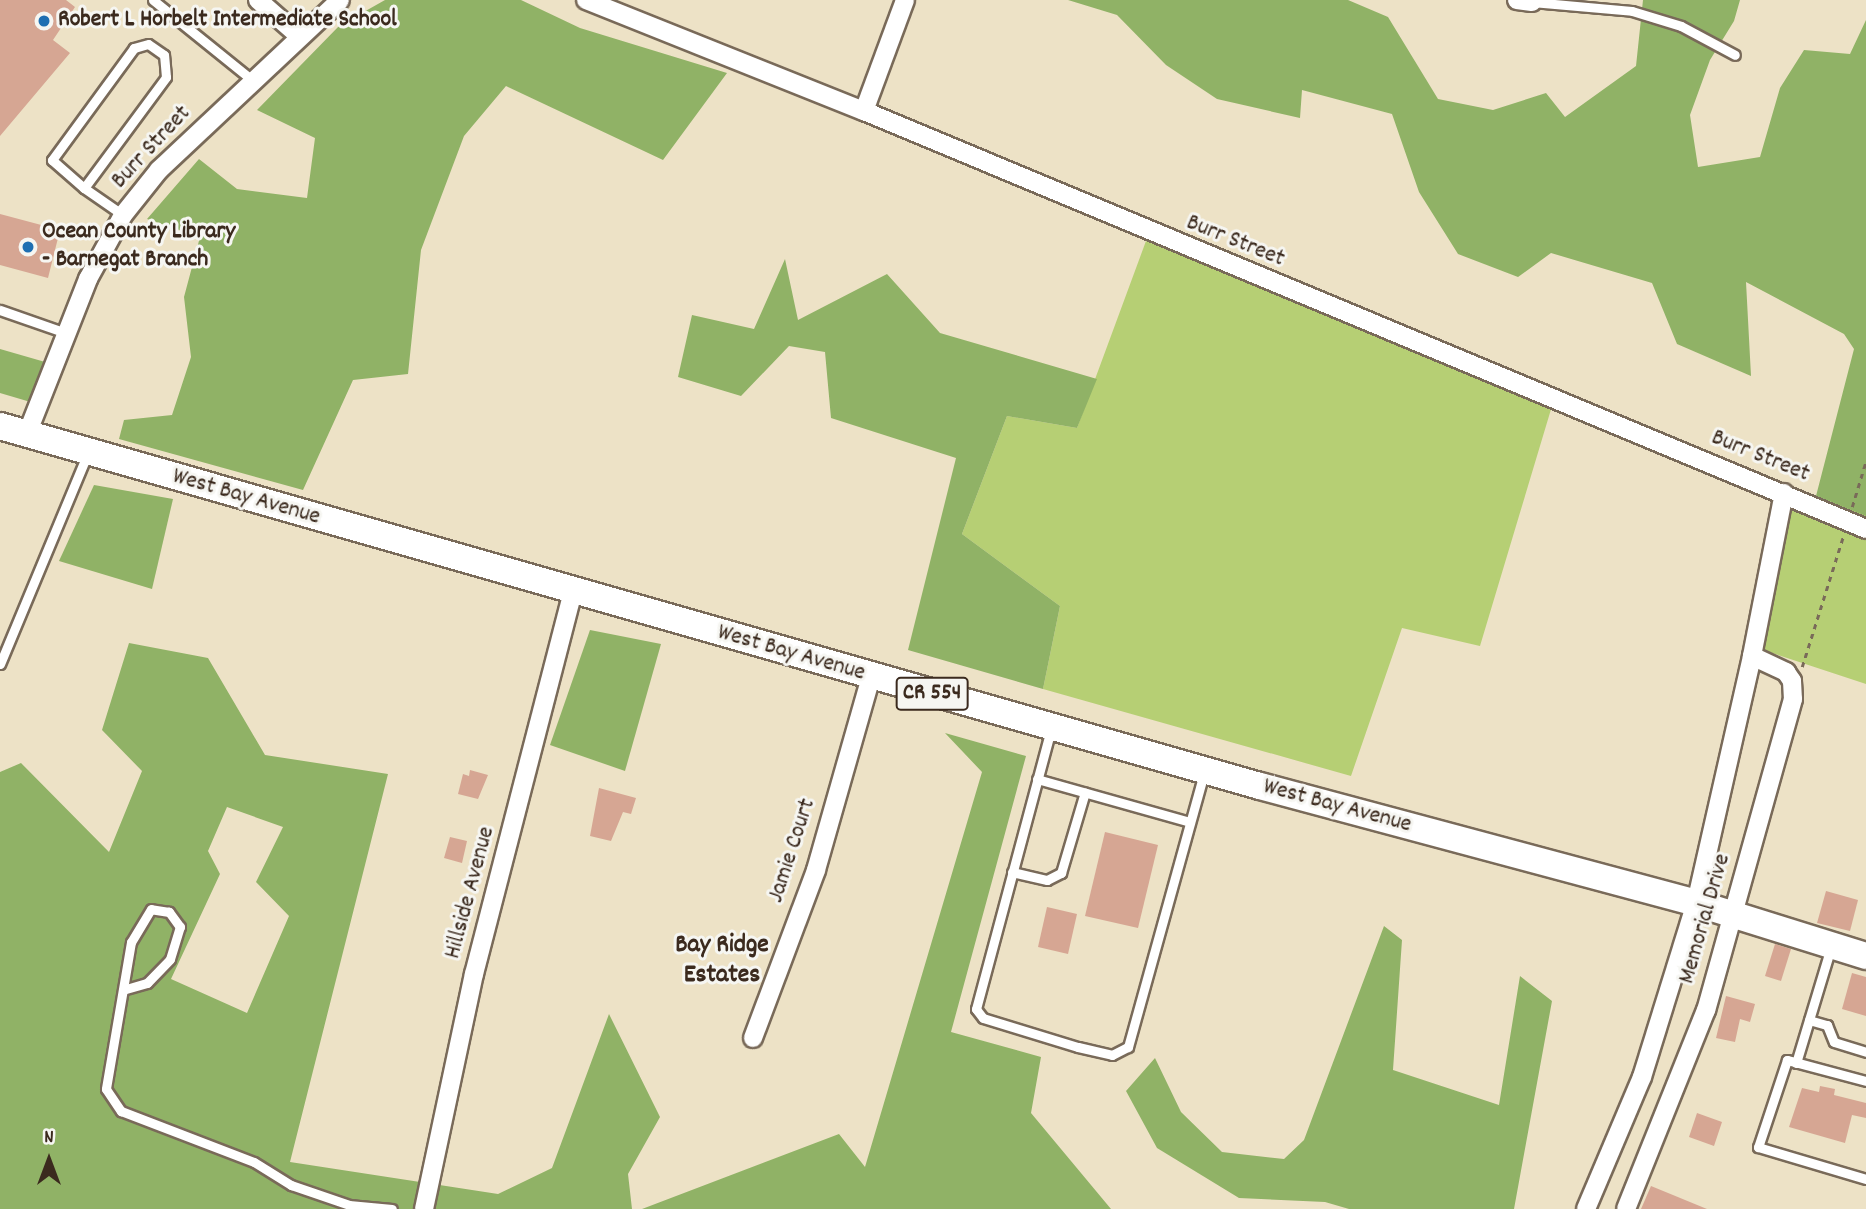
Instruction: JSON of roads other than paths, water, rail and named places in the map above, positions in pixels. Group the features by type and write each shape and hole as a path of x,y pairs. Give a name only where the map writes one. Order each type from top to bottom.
{"main road":[{"name":"West Bay Avenue","path":"0,426 1205,771 1696,902 1866,956"}],"street":[{"path":"258,0 299,36"},
{"name":"Burr Street","path":"27,434 93,269 123,215 159,170 340,0"},
{"name":"Burr Street","path":"586,0 864,111 1027,183 1866,529"},
{"path":"864,111 905,0"},
{"name":"Memorial Drive","path":"1586,1209 1642,1077 1696,902 1752,656 1784,493"},
{"name":"Hillside Avenue","path":"424,1209 474,974 573,591"},
{"name":"Memorial Drive","path":"1626,1209 1706,1010 1794,690 1786,672 1752,656"},
{"name":"Jamie Court","path":"753,1038 816,870 871,677"}],"lane":[{"path":"153,0 252,80"},
{"path":"1524,1 1632,10 1681,26 1735,55"},
{"path":"84,188 166,77 164,55 148,44 134,48 52,160 84,188 123,215"},
{"path":"0,310 66,333"},
{"path":"0,664 88,453"},
{"path":"1051,727 976,1003 978,1014 1117,1055 1128,1047 1205,771"},
{"path":"1037,779 1190,822"},
{"path":"1012,872 1047,880 1061,873 1085,792"},
{"path":"126,989 147,983 170,960 180,927 169,912 151,909 131,942 126,989 106,1089 121,1111 254,1162 291,1185 349,1205 392,1209"},
{"path":"1796,1063 1832,945"},
{"path":"1809,1020 1827,1025 1834,1042 1866,1052"},
{"path":"1866,1081 1787,1060 1758,1147 1866,1179"}],"place":[{"name":"Robert L Horbelt Intermediate School","path":"44,21"},
{"name":"Ocean County Library - Barnegat Branch","path":"28,247"}],"district":[{"name":"Bay Ridge Estates","path":"722,961"}]}
